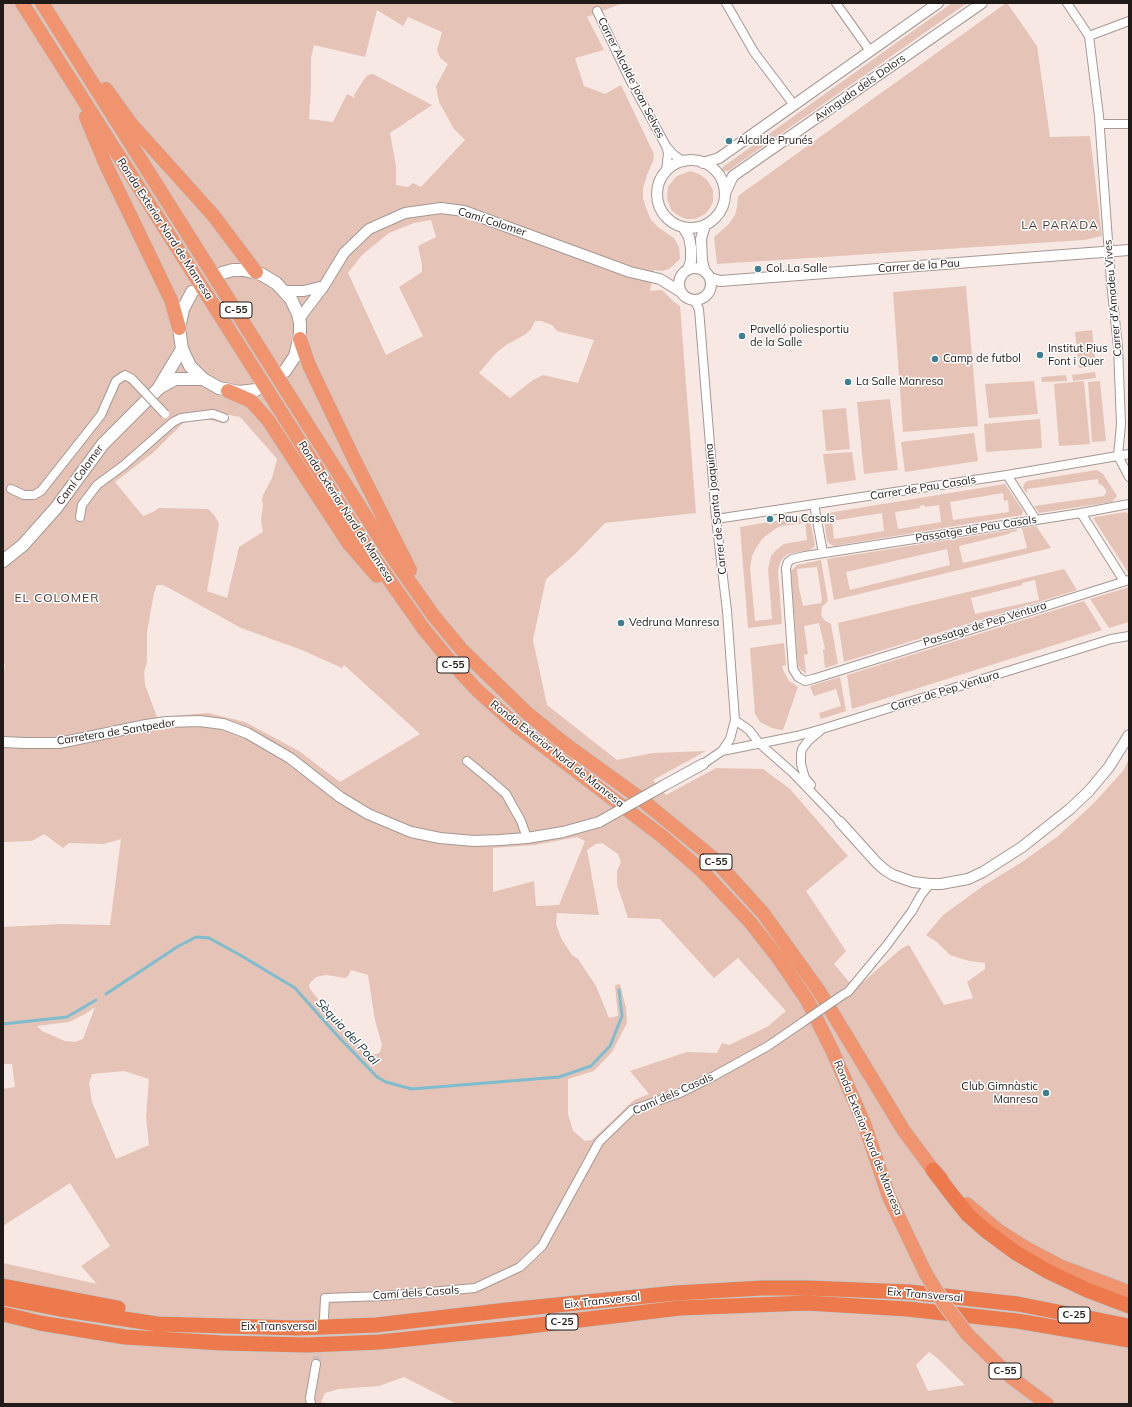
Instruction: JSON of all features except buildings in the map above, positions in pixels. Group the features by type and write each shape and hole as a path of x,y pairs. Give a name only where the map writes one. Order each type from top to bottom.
{"highway":[{"name":"Ronda Exterior Nord de Manresa","path":"22,3 373,557 423,628 450,661 478,691 518,727 663,837 702,871 750,922 766,943 807,1000 832,1050 864,1123 889,1197 926,1274 945,1305 967,1334 1012,1378 1047,1404"},
{"name":"Ronda Exterior Nord de Manresa","path":"42,3 386,548 433,615 461,649 527,713 566,744 637,796 713,858 762,913 819,991 904,1131 934,1170 958,1196 999,1231 1026,1248 1060,1266 1129,1292"},
{"path":"62,35 132,125 213,215 256,272"},
{"path":"71,82 106,165 171,300 179,328"},
{"path":"300,339 309,365 342,434 433,615"},
{"path":"228,391 252,400 268,420 349,544 423,628"},
{"path":"934,1170 968,1215 985,1230 1016,1253 1049,1272 1087,1290 1129,1306"},
{"path":"3,1286 225,1327"},
{"name":"Eix Transversal","path":"3,1298 60,1309 157,1324 298,1328 376,1325 676,1293 762,1288 809,1288 909,1292 1018,1304 1129,1326"},
{"name":"Eix Transversal","path":"3,1314 40,1323 125,1337 222,1343 307,1344 380,1342 680,1308 807,1303 907,1309 1017,1321 1129,1340"}],"main road":[{"path":"222,273 239,270 256,272 272,279 285,290 294,304 299,319 300,339 295,356 285,371"},
{"path":"192,292 183,309 179,328 182,349 190,366 203,379 228,391 245,392 256,390"},
{"name":"Camí Colomer","path":"158,389 182,349"},
{"name":"Camí Colomer","path":"3,561 23,545 56,508 102,444 158,389 175,379 203,379"}],"street":[{"path":"726,3 754,52 794,105"},
{"path":"836,3 870,51"},
{"path":"703,163 719,158 938,3"},
{"name":"Avinguda dels Dolors","path":"725,193 733,176 982,3"},
{"name":"Carrer d'Amadeu Vives","path":"1067,3 1089,36 1100,124 1111,282 1118,355 1121,424 1118,456"},
{"name":"Carrer Alcalde Joan Selves","path":"597,11 630,80 666,146 668,154 666,172"},
{"path":"1089,36 1129,21"},
{"path":"1100,124 1129,124"},
{"name":"Carrer Alcalde Joan Selves","path":"666,146 684,162"},
{"path":"696,161 703,163 720,176 724,184 725,193 724,205 720,212 712,221 694,228 683,227 669,220 659,204 658,193 659,185 666,172 672,167 684,162 696,161"},
{"name":"Camí Colomer","path":"299,319 324,286 344,254 370,229 405,213 441,208 464,211 630,272 660,279 681,292"},
{"path":"683,227 689,237 691,261 679,281 680,288 681,292 687,298 694,300 701,299 708,292 711,286 702,261 701,239 705,225"},
{"name":"Carrer de la Pau","path":"708,275 720,281 1129,250"},
{"path":"686,271 696,268 708,275"},
{"name":"Camí Colomer","path":"660,279 672,277 686,271"},
{"path":"285,290 304,291 324,286"},
{"name":"Carrer de Santa Joaquima","path":"694,300 699,309 716,519 727,611 735,720 730,739 722,751"},
{"path":"11,489 24,495 34,495 41,491 101,415 116,381 125,375 132,379 173,422"},
{"path":"80,516 82,505 97,485 124,466 173,422 181,418 213,414 224,418"},
{"name":"Carrer de Pau Casals","path":"716,519 1007,475 1129,454"},
{"path":"1118,456 1129,477"},
{"path":"1007,475 1036,520"},
{"path":"814,504 823,553"},
{"name":"Passatge de Pau Casals","path":"842,670 805,681 798,677 793,669 786,568 788,562 792,559 1129,504"},
{"path":"1081,513 1127,580"},
{"name":"Passatge de Pep Ventura","path":"842,670 1127,580"},
{"name":"Carrer de Pep Ventura","path":"759,744 822,729 1111,639 1129,636"},
{"name":"Carretera de Santpedor","path":"3,742 58,743 167,722 199,720 222,724 247,733 290,758 340,797 368,814 411,832 440,838 474,841 527,838 569,831 599,822 703,764 722,751 759,744"},
{"path":"735,720 749,730 759,744 793,774 885,870 913,882 930,884 957,882 976,876 1022,847 1089,791 1109,767 1129,735"},
{"path":"822,729 808,741 802,749 801,764 805,778 840,822"},
{"path":"466,761 506,794 521,821 527,838"},
{"name":"Camí dels Casals","path":"324,1318 325,1298 384,1296 475,1288 520,1267 542,1246 599,1142 632,1110 680,1092 714,1076 768,1046 848,992 887,945 930,884"},
{"path":"311,1404 311,1390 316,1364"}],"shaded area":[{"path":"3,3 623,3 587,17 604,50 575,58 584,86 605,94 621,85 654,154 653,161 643,188 643,198 646,208 651,220 659,228 674,238 679,247 680,259 669,269 662,271 654,270 650,291 662,290 680,306 696,513 605,523 574,555 546,579 533,640 547,705 617,760 653,753 706,751 653,780 666,795 716,768 763,769 790,789 848,856 806,891 846,951 834,964 855,989 902,948 909,945 944,1005 973,998 967,982 985,969 985,963 969,961 950,955 937,942 926,935 943,915 983,886 1022,862 1057,837 1093,804 1123,771 1129,759 1129,1404 457,1404 404,1377 379,1386 339,1389 325,1393 321,1402 328,1404 3,1404 3,1263 97,1284 81,1266 110,1246 70,1183 3,1226 3,1089 15,1087 12,1064 3,1064 3,927 61,924 110,925 121,839 104,844 69,843 63,848 44,834 32,841 3,842 3,679 5,664 3,664","holes":["377,10 403,26 408,17 442,32 437,50 440,58 448,64 436,86 439,102 454,129 465,140 421,187 413,183 408,187 396,185 396,166 390,133 432,105 373,74 368,75 365,78 354,95 355,98 347,94 333,122 309,119 311,58 314,45 365,57","431,220 436,237 418,246 422,264 422,272 399,287 423,336 386,355 348,273 362,255 389,233 414,223","535,321 541,321 552,325 557,331 594,340 578,383 543,375 533,380 510,398 479,373 495,354 506,345 526,334 531,329","225,414 240,417 277,459 272,478 263,495 261,520 263,532 239,547 227,598 207,591 219,524 215,516 208,509 159,508 143,516 115,482 154,452 182,424 190,419 200,418 223,423","157,585 163,585 241,628 302,650 342,668 344,665 420,734 340,782 299,751 245,722 208,713 157,717 145,685 144,673 147,661 147,632 154,593","577,837 585,841 559,905 536,906 534,881 493,892 493,848 535,845","602,843 618,854 621,862 617,871 617,885 628,918 660,919 714,978 738,958 786,1011 767,1027 729,1045 722,1043 717,1053 687,1052 630,1071 649,1094 634,1100 592,1140 585,1141 573,1131 568,1114 568,1079 594,1071 612,1052 627,1023 626,1008 620,984 615,985 618,1016 609,1018 596,986 578,959 572,955 561,938 556,924 557,913 599,915 587,850 596,844","351,970 368,975 375,1020 382,1045 380,1052 377,1054 370,1054 363,1050 310,989 309,985 316,977 326,975 345,978","95,1007 83,1039 75,1042 65,1041 42,1031 37,1026 69,1022","124,1071 149,1079 146,1116 149,1145 116,1159 92,1102 89,1083 92,1074","929,1352 965,1385 928,1391 916,1365"]},
{"path":"952,3 967,3 728,171 723,171 722,169 724,166"},
{"path":"1006,3 1037,46 1050,137 1090,136 1102,236 1084,240 717,264 714,237 728,225 735,215 738,196"},
{"path":"690,171 699,174 707,180 713,190 713,202 710,208 705,214 695,219 686,219 672,211 667,199 668,187 674,179 677,176"},
{"name":"Camp de futbol","path":"966,286 978,426 903,432 893,292"},
{"path":"1092,330 1096,366 1079,368 1075,332"},
{"path":"1095,372 1096,378 1073,381 1072,375"},
{"path":"1066,375 1067,381 1042,382 1041,377"},
{"path":"1034,381 1038,414 989,418 985,384"},
{"path":"1084,381 1090,444 1059,446 1054,384"},
{"path":"1100,381 1106,441 1092,442 1088,382"},
{"path":"890,399 898,470 864,474 857,402"},
{"path":"846,408 850,449 826,451 822,410"},
{"path":"1040,419 1042,448 986,452 984,424"},
{"path":"974,433 978,461 905,472 901,442"},
{"path":"852,452 856,480 827,484 823,454"},
{"path":"1097,470 1103,474 1117,496 1112,502 1039,513 1034,506 1104,496 1106,494 1106,490 1101,484 1099,485 1098,479 1027,489 1027,494 1023,488 1027,481"},
{"path":"1005,484 1023,511 1022,515 834,546 827,541 824,518 828,513","holes":["1003,493 1004,501 1008,500 1009,512 953,520 950,502","924,505 925,507 939,505 941,522 898,529 895,512 920,508 920,506","882,513 884,531 834,539 832,521"]},
{"path":"1125,512 1129,514 1129,574 1093,518"},
{"path":"804,516 808,517 810,520 815,544 814,547 810,550 788,554 780,563 778,571 782,624 748,628 740,527","holes":["805,523 807,540 784,544 771,556 768,569 772,619 755,621 750,568 752,556 756,548 763,538 781,526"]},
{"path":"1036,526 1051,548 834,600 827,559 1017,529 1017,531 1009,534 959,546 963,563 1027,548 1022,528","holes":["947,549 950,565 850,590 846,572"]},
{"path":"821,560 828,601 822,607 821,615 824,620 831,624 838,664 825,668 823,650 825,649 819,623 804,626 808,654 804,655 806,673 798,666 791,571 797,565","holes":["817,567 822,600 821,603 803,606 797,569"]},
{"path":"1064,569 1077,590 844,662 838,623","holes":["1035,580 1039,600 975,614 971,598 1022,585 1022,583"]},
{"path":"1129,587 1129,622 1109,628 1090,599"},
{"path":"1084,601 1102,630 852,709 847,675"},
{"path":"784,643 786,665 782,666 789,681 798,687 783,730 780,730 760,722 755,714 750,648"},
{"path":"840,677 846,711 821,719 819,713 841,706 836,689 814,696 810,686"}],"waterway":[{"name":"Sèquia del Poal","path":"106,994 177,947 196,937 209,938 295,988 377,1077 386,1082 412,1089 559,1077 591,1066 610,1046 622,1016 619,990"},
{"name":"Sèquia del Poal","path":"3,1024 67,1017 96,1000"}],"tunnel":[{"path":"316,1364 323,1324"}],"place":[{"name":"Alcalde Prunés","path":"729,141"},
{"name":"Col. La Salle","path":"758,269"},
{"name":"Pavelló poliesportiu de la Salle","path":"742,336"},
{"name":"Institut Pius Font i Quer","path":"1040,355"},
{"name":"Camp de futbol","path":"935,359"},
{"name":"La Salle Manresa","path":"848,382"},
{"name":"Pau Casals","path":"770,519"},
{"name":"Vedruna Manresa","path":"621,623"},
{"name":"Club Gimnàstic Manresa","path":"1046,1093"}],"district":[{"name":"LA PARADA","path":"1060,225"},
{"name":"EL COLOMER","path":"57,598"}]}
